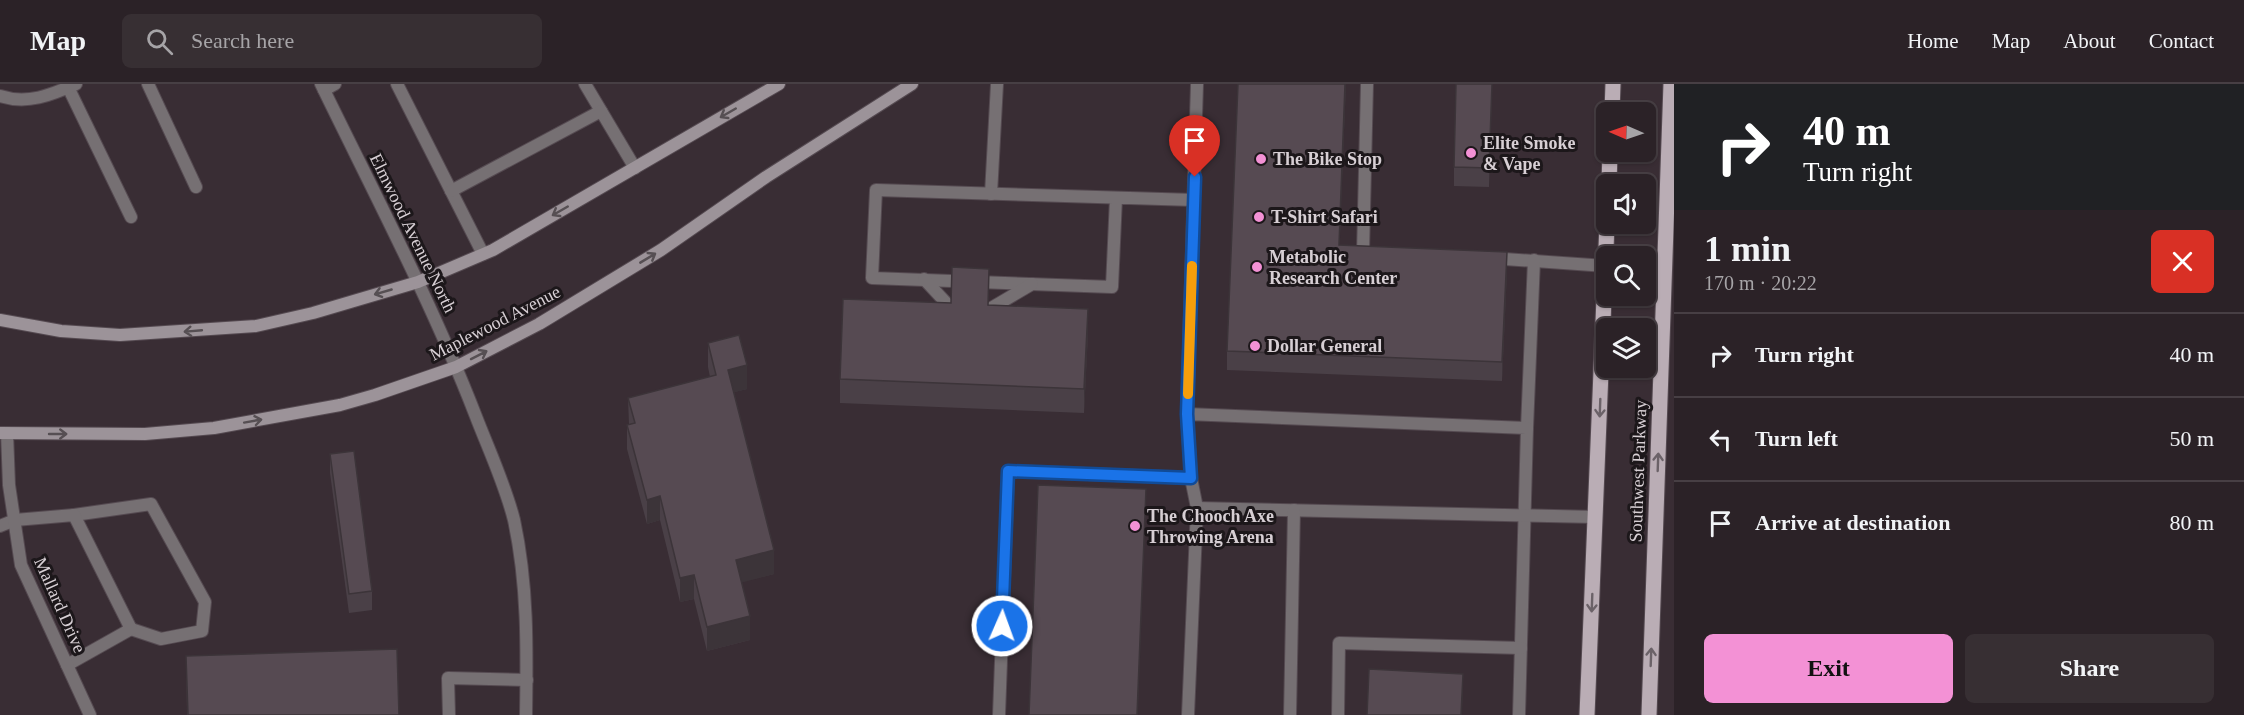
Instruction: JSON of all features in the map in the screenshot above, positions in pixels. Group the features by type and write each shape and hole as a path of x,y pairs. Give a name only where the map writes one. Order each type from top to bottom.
{"main road":[{"path":"1612,102 1613,84"},
{"name":"Southwest Parkway","path":"1649,715 1671,84"},
{"path":"1587,715 1604,306"}],"street":[{"path":"148,84 196,188"},
{"path":"397,84 483,254"},
{"path":"585,84 635,168"},
{"path":"0,320 61,331 120,335 256,326 313,313 418,282 483,254 779,84"},
{"name":"Maplewood Avenue","path":"3,433 145,434 214,428 340,405 456,367 539,324 661,250 766,177 912,84"},
{"path":"991,194 997,84"},
{"path":"1188,715 1197,508 1191,478 1187,414 1197,84"},
{"path":"1367,84 1363,253 1386,254"},
{"path":"0,96 11,100 40,99 72,86 131,218"},
{"name":"Elmwood Avenue North","path":"327,86 456,367 513,519 522,564 527,620 526,715"},
{"path":"451,191 601,111"},
{"path":"1116,198 1112,287 872,278 876,190 1194,200"},
{"path":"1477,258 1596,265"},
{"path":"1519,715 1534,260"},
{"path":"924,279 951,308"},
{"path":"988,310 1032,284"},
{"path":"1187,414 1527,428"},
{"name":"Mallard Drive","path":"3,433 21,565 90,715"},
{"path":"999,715 1008,471 1191,478"},
{"path":"0,526 15,520 74,515 151,504 206,602 202,631 161,639 131,629 74,515"},
{"path":"1197,508 1596,517"},
{"path":"1290,715 1294,510"},
{"path":"67,665 131,629"},
{"path":"1338,715 1340,643 1521,648"},
{"path":"449,715 448,678 526,680"}],"building":[{"path":"1238,84 1345,84 1339,245 1507,252 1502,362 1227,351"},
{"path":"1456,84 1492,84 1489,168 1454,167"},
{"path":"952,267 989,269 988,305 1088,309 1084,389 840,379 843,299 951,303"},
{"path":"739,335 747,365 728,370 774,550 736,560 750,616 707,627 694,575 680,578 660,496 647,500 627,425 635,423 628,398 716,375 708,343"},
{"path":"354,451 372,591 349,594 330,454"},
{"path":"1038,485 1146,489 1137,715 1029,715"},
{"path":"397,649 399,715 188,715 186,656"},
{"path":"1369,669 1463,674 1461,715 1367,715"}],"slow traffic":[{"path":"1188,394 1192,266"}],"place":[{"name":"Elite Smoke & Vape","path":"1471,153"},
{"name":"The Bike Stop","path":"1261,159"},
{"name":"T-Shirt Safari","path":"1259,217"},
{"name":"Metabolic Research Center","path":"1257,267"},
{"name":"Dollar General","path":"1255,346"},
{"name":"The Chooch Axe Throwing Arena","path":"1135,526"}],"route":[{"path":"1002,626 1008,471 1191,478 1187,414 1195,177"}]}
